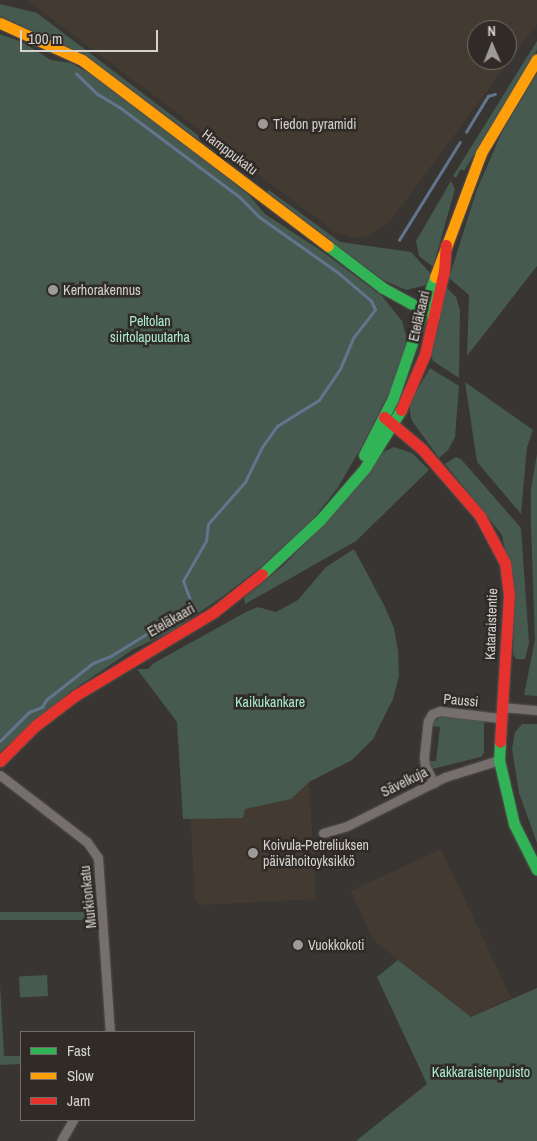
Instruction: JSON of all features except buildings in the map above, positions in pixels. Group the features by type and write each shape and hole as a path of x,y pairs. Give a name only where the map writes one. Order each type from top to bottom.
{"main road":[{"name":"Hamppukatu","path":"0,23 64,50 89,64 383,288 434,316"},
{"name":"Eteläkaari","path":"389,420 422,311 481,153 537,58"},
{"name":"Eteläkaari","path":"0,761 35,726 76,695 214,612 247,588 286,555 365,468 389,420 416,380 434,316 446,245"},
{"name":"Kataraistentie","path":"389,420 459,491 480,516 500,550 509,594 499,760 514,824 537,870"}],"street":[{"path":"501,713 537,710"},
{"name":"Paussi","path":"434,783 425,766 424,757 428,721 432,714 440,711 501,713"},
{"name":"Sävelkuja","path":"323,833 347,826 434,783 499,760"},
{"name":"Murkionkatu","path":"0,775 87,842 98,858 110,1031"},
{"path":"61,1141 72,1121"}],"shaded area":[{"path":"27,0 537,0 537,24 517,51 517,20 467,20 467,70 503,70 391,220 370,236 353,238 335,232"},
{"name":"Koivula-Petreliuksen päivähoitoyksikkö","path":"309,782 316,899 201,905 195,900 189,792"},
{"path":"441,849 511,998 471,1017 373,940 351,891"}],"green space":[{"path":"0,4 37,13 199,136 200,141 85,55 0,16"},
{"name":"Peltolan siirtolapuutarha","path":"0,34 22,42 51,60 71,63 91,74 249,195 265,214 323,252 382,296 402,321 408,342 395,381 361,448 337,489 313,519 261,567 222,597 172,631 134,649 70,692 0,752"},
{"path":"537,41 537,50 464,171 461,169 456,178 453,176"},
{"path":"537,73 537,266 467,356 469,295 449,278 477,189 502,132"},
{"path":"451,181 455,189 433,267 419,256 416,241"},
{"path":"269,190 340,242 411,252 431,274 427,285 406,290 383,280 267,192"},
{"path":"446,287 456,297 460,310 459,378 433,361 431,354"},
{"path":"430,368 459,386 455,437 448,450 439,458 412,421 410,413 410,402"},
{"path":"465,382 533,430 527,447 521,514 477,462"},
{"path":"394,447 412,453 429,470 356,541 245,604 244,598 284,565 327,521 383,452"},
{"path":"537,454 537,696 524,695 535,640 531,489"},
{"path":"456,457 461,459 521,528 529,643 525,659 516,659 513,654 514,595 502,535 445,464"},
{"name":"Kaikukankare","path":"354,549 394,628 398,651 399,676 393,699 373,739 352,760 309,782 291,799 245,809 243,818 183,819 177,722 137,669 148,669 154,663 246,612 258,607 276,612 298,600 326,567"},
{"path":"442,716 484,720 484,753 481,757 432,769 428,761 436,761 440,727 432,726 432,723"},
{"path":"522,724 537,724 537,843 519,793 512,749 515,732"},
{"path":"0,912 95,912 95,920 0,920"},
{"name":"Kakkaraistenpuisto","path":"398,960 471,1017 537,988 537,1141 356,1141 427,1084 377,977"},
{"path":"47,975 48,996 20,997 19,976"},
{"path":"0,985 4,1056 20,1056 20,1064 0,1065"}],"waterway":[{"path":"0,741 29,712 42,707 46,700 93,663 109,657 189,608 190,600 183,581 206,541 208,524 245,482 262,447 277,426 319,400 340,369 353,338 375,310 371,301 338,273 259,217 239,197 120,108 98,95 76,74"},
{"path":"466,132 488,96 495,94"},
{"path":"399,240 460,142"}],"traffic: fast":[{"path":"328,246 383,288 434,316"},
{"path":"364,455 393,398 435,277"},
{"path":"262,574 320,520 365,468 401,410"},
{"path":"500,742 499,760 514,824 537,870"}],"traffic: slow":[{"path":"0,23 82,60 328,246"},
{"path":"435,277 481,153 537,59"}],"traffic: jam":[{"path":"401,410 425,354 444,271 446,245"},
{"path":"384,417 422,449 480,516 505,563 509,594 500,742"},
{"path":"0,761 35,726 76,695 214,612 262,574"}],"place":[{"name":"Tiedon pyramidi","path":"263,124"},
{"name":"Kerhorakennus","path":"53,290"},
{"name":"Koivula-Petreliuksen päivähoitoyksikkö","path":"253,853"},
{"name":"Vuokkokoti","path":"298,945"}]}
